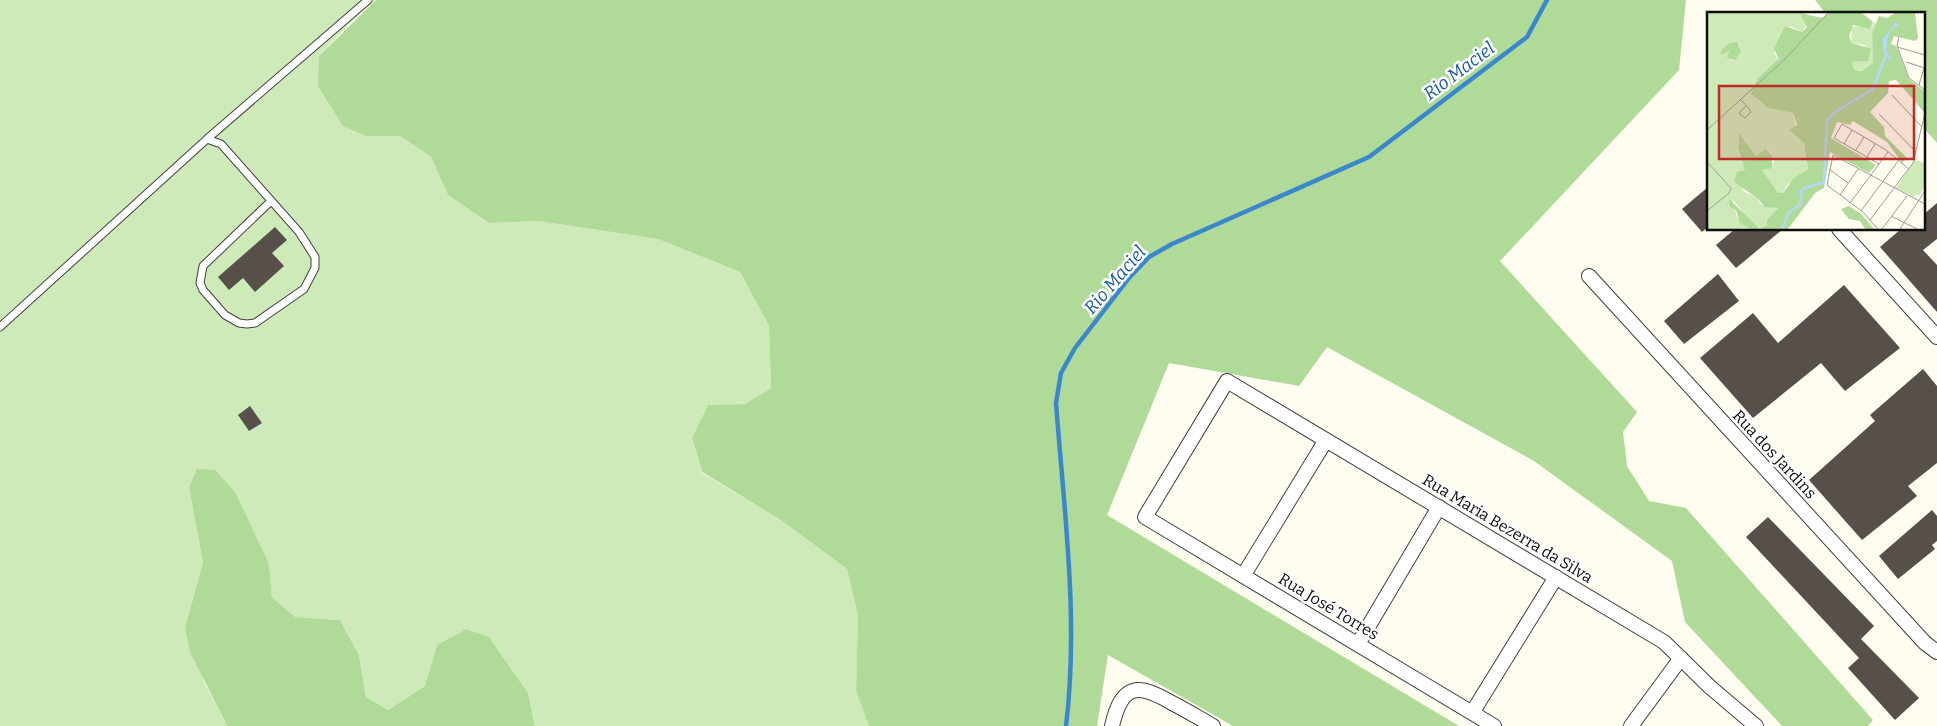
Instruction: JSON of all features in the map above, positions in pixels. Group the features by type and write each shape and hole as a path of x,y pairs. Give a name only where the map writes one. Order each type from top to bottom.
{"street":[{"path":"1840,230 1937,337"},
{"name":"Rua dos Jardins","path":"1589,276 1925,643 1937,652"},
{"name":"Rua Maria Bezerra da Silva","path":"1145,517 1227,381 1664,642 1756,726"},
{"path":"1243,576 1326,440"},
{"path":"1358,644 1439,507"},
{"name":"Rua José Torres","path":"1145,517 1494,726"},
{"path":"1472,713 1556,577"},
{"path":"1631,726 1681,658"},
{"path":"1112,726 1122,700 1129,692 1137,689 1156,693 1213,726"}],"lane":[{"path":"0,327 207,139 368,0"},
{"path":"207,139 221,144 299,232 314,258 315,268 304,289 255,323 239,323 225,315 204,290 200,283 200,274 203,266 271,201"}],"green space":[{"path":"0,0 376,0 355,18 319,56 366,136 400,136 431,157 448,195 489,223 538,221 658,239 740,272 769,326 771,388 745,404 708,405 692,439 702,473 782,521 847,569 858,616 856,691 869,726 535,726 528,693 489,637 466,629 437,645 425,686 388,710 366,697 359,655 340,620 295,617 272,597 269,564 189,487 203,563 185,627 204,682 227,726 0,726"},
{"path":"376,0 1686,0 1679,70 1500,261 1637,412 1623,432 1627,466 1649,501 1686,508 1873,720 1868,726 1782,726 1685,622 1672,561 1534,461 1327,347 1299,386 1169,363 1107,515 1459,726 1233,726 1108,655 1097,726 869,726 856,691 858,616 847,569 782,521 702,472 692,438 708,405 745,404 771,388 769,326 740,272 658,239 538,221 489,223 448,195 431,157 400,136 366,136 343,126 318,86 319,56"},
{"path":"1815,0 1937,0 1937,143 1924,128 1924,12 1824,12"},
{"path":"197,469 215,470 235,492 269,564 272,597 295,617 340,620 359,655 366,697 388,710 425,686 437,645 466,629 489,637 528,693 535,726 227,726 190,652 185,627 203,563 189,487"}],"building":[{"path":"1707,188 1707,228 1702,232 1682,209"},
{"path":"1937,203 1937,239 1923,250 1937,265 1937,312 1880,247 1900,230 1924,230 1924,214"},
{"path":"275,227 287,240 272,253 284,266 255,292 243,278 229,290 218,277"},
{"path":"1734,230 1782,230 1736,268 1716,245"},
{"path":"1718,274 1739,301 1684,344 1664,321"},
{"path":"1844,285 1900,348 1845,391 1821,363 1753,418 1700,358 1753,313 1778,343"},
{"path":"1923,369 1937,386 1937,463 1908,486 1917,496 1862,540 1809,480 1875,421 1870,415"},
{"path":"250,406 262,423 249,431 238,415"},
{"path":"1932,510 1937,516 1937,541 1932,545 1935,549 1898,579 1879,556"},
{"path":"1768,517 1874,626 1861,639 1919,698 1895,720 1848,668 1859,658 1746,537"}],"waterway":[{"name":"Rio Maciel","path":"1066,726 1070,686 1071,605 1056,403 1061,373 1075,348 1129,278 1149,257 1172,244 1369,157 1527,37 1547,0"}]}
